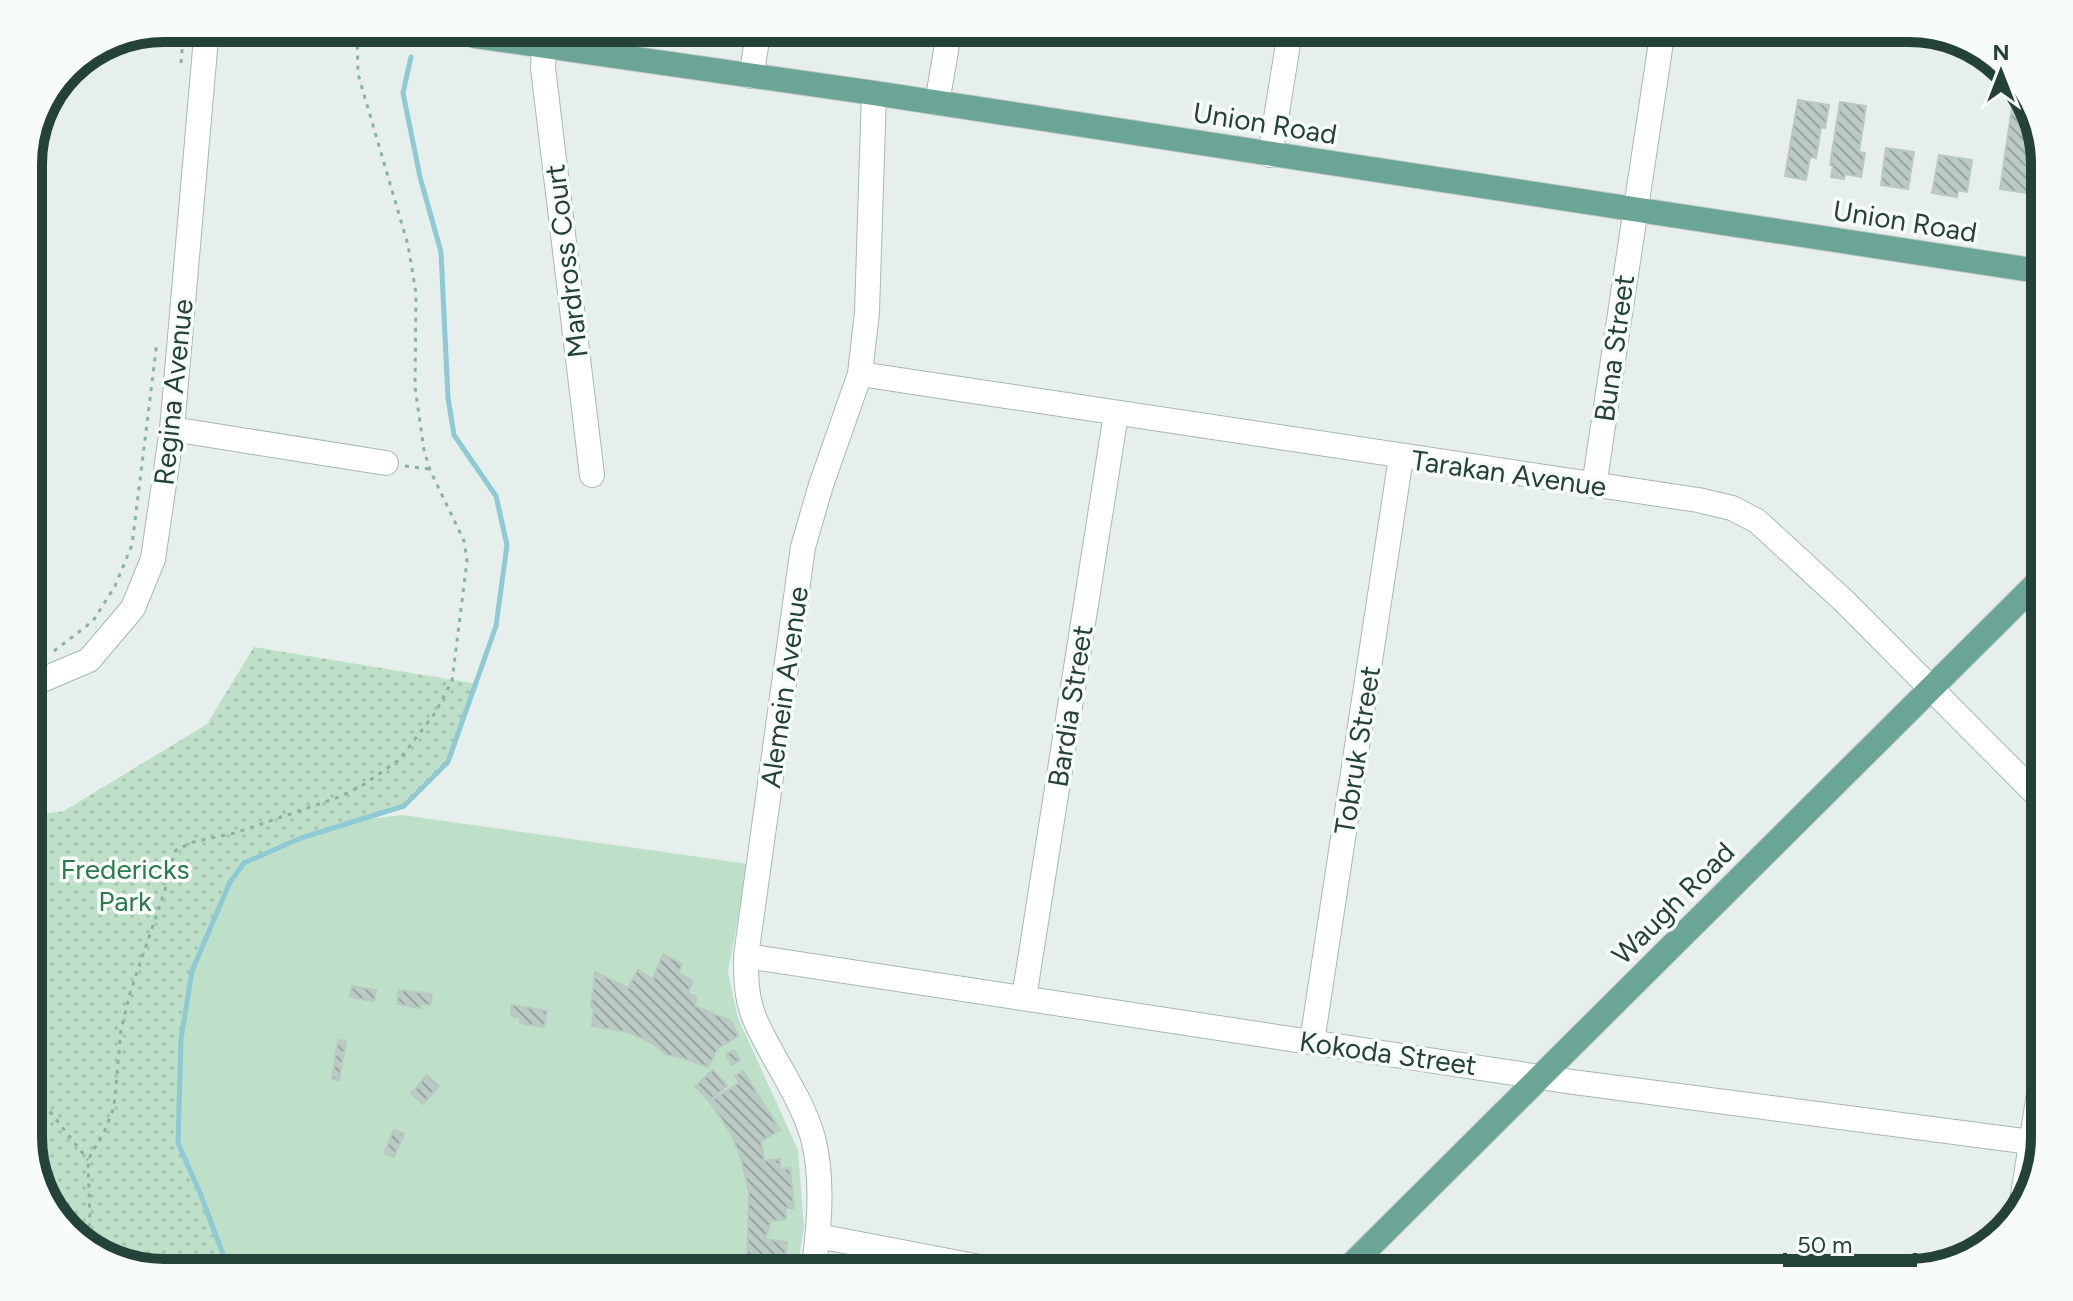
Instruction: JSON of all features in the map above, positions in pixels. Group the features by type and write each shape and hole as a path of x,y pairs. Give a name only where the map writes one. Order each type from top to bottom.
{"main road":[{"name":"Union Road","path":"516,42 874,93 2031,270"},
{"name":"Waugh Road","path":"1357,1259 2031,589"}],"street":[{"name":"Regina Avenue","path":"42,682 89,660 133,608 153,559 172,429 206,42"},
{"path":"751,76 757,42"},
{"path":"937,103 947,42"},
{"path":"1270,155 1288,42"},
{"name":"Buna Street","path":"1594,486 1661,42"},
{"name":"Mardross Court","path":"544,46 543,68 592,475"},
{"name":"Alemein Avenue","path":"815,1259 819,1182 813,1139 796,1097 753,1016 746,986 746,956 803,547 860,374 867,312 874,93"},
{"name":"Tarakan Avenue","path":"860,374 1698,500 1732,508 1757,521 1844,601 2031,789"},
{"name":"Bardia Street","path":"1024,998 1116,414"},
{"path":"172,429 386,463"},
{"name":"Tobruk Street","path":"1312,1042 1401,457"},
{"name":"Kokoda Street","path":"746,956 1540,1077 2031,1142"},
{"path":"2027,1169 2030,1148"},
{"path":"818,1236 938,1259"}],"path":[{"path":"181,65 183,42"},
{"path":"88,1232 88,1160 114,1107 121,1030 176,850 193,842 235,833 316,805 363,785 399,760 435,713 452,681 466,551 424,450 415,387 416,293 410,255 358,74 356,42"},
{"path":"44,656 93,621 111,595 132,545 157,341"},
{"path":"42,1104 88,1160"}],"green space":[{"name":"Fredericks Park","path":"254,647 478,684 448,762 404,806 301,838 245,863 230,882 192,971 181,1039 178,1143 225,1259 140,1257 96,1238 72,1218 58,1198 44,1161 42,814 64,811 207,724"},
{"path":"402,815 748,864 728,972 738,1018 798,1150 804,1228 798,1259 225,1259 178,1143 181,1039 192,971 230,882 245,863 301,838 361,820"}],"building":[{"path":"1798,100 1829,105 1825,128 1821,127 1816,158 1810,157 1806,180 1785,176"},
{"path":"2013,101 2027,132 2031,194 2000,189"},
{"path":"1840,102 1866,106 1859,152 1865,153 1861,177 1845,174 1844,179 1831,177 1833,166 1830,165"},
{"path":"1886,148 1914,152 1908,189 1881,185"},
{"path":"1939,155 1972,160 1967,192 1958,190 1957,197 1932,193"},
{"path":"663,954 682,964 679,973 692,981 688,993 696,997 695,1006 731,1021 738,1036 718,1048 708,1067 667,1055 651,1042 628,1032 592,1026 595,972 628,988 638,970 653,979"},
{"path":"352,986 376,990 374,1001 350,997"},
{"path":"399,990 432,994 430,1005 421,1004 420,1008 397,1004"},
{"path":"512,1005 547,1011 544,1027 520,1023 521,1018 511,1016"},
{"path":"338,1040 346,1041 339,1080 332,1079"},
{"path":"734,1050 740,1060 732,1065 726,1054"},
{"path":"713,1070 727,1086 709,1101 695,1086"},
{"path":"743,1071 780,1130 761,1141 764,1161 780,1159 780,1170 790,1168 794,1208 785,1208 786,1219 771,1221 765,1239 787,1242 785,1259 747,1259 749,1192 742,1162 732,1135 710,1102 739,1083 735,1076"},
{"path":"427,1075 439,1086 423,1104 411,1094"},
{"path":"394,1130 404,1134 394,1157 384,1153"}],"waterway":[{"path":"225,1259 178,1143 181,1039 192,971 230,882 244,863 301,838 404,806 448,762 496,626 507,545 496,496 454,435 448,398 441,252 420,177 403,93 411,57"}]}
